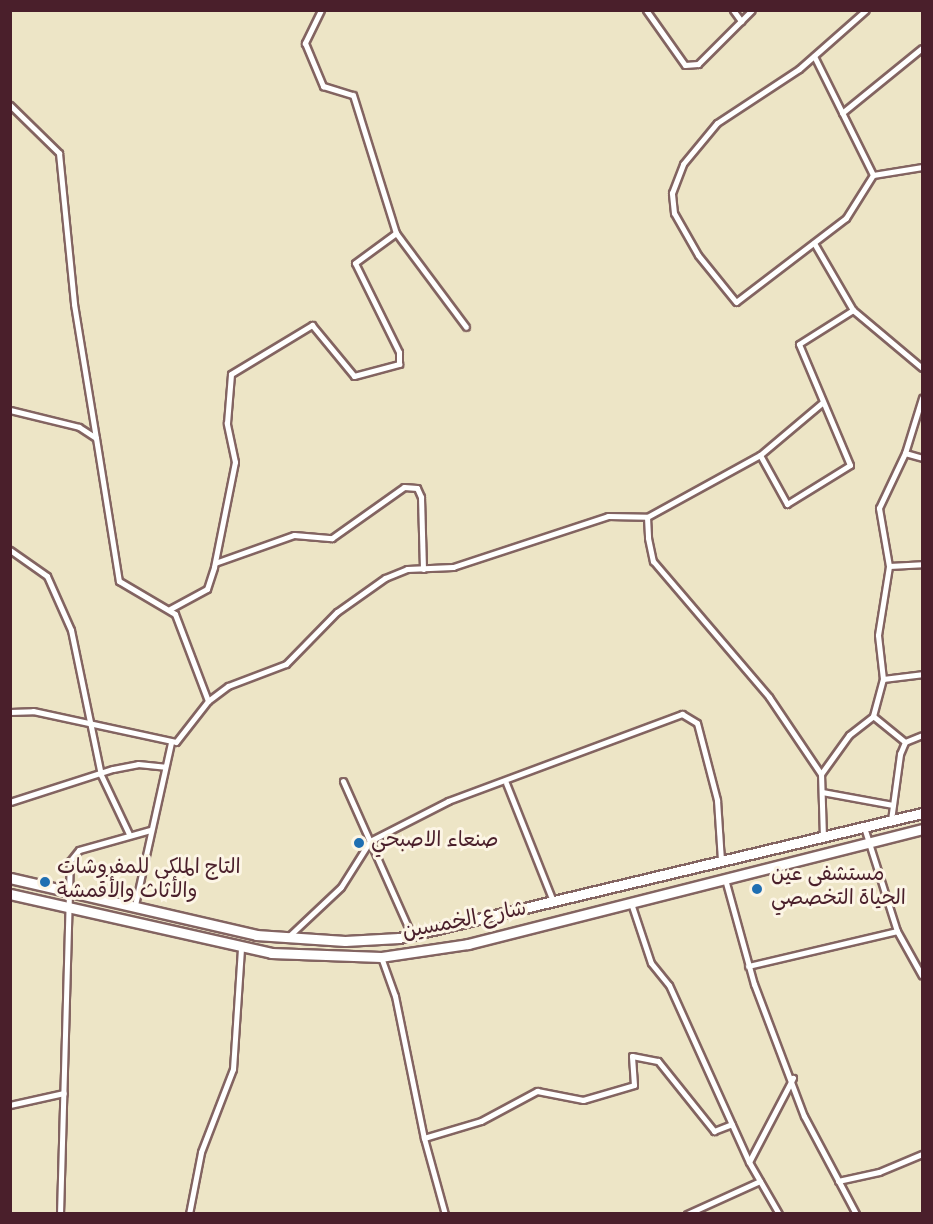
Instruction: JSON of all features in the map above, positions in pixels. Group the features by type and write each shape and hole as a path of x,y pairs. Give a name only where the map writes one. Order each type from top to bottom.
{"main road":[{"name":"شارع الخمسين","path":"10,878 286,939 345,941 412,936 922,813"},
{"name":"شارع الخمسين","path":"10,894 69,904 241,947 345,959 381,957 468,944 724,877 922,829"},
{"path":"660,876 666,892"},
{"path":"345,941 345,959"}],"street":[{"path":"321,10 305,43 323,86 353,95 363,113 396,233 466,327"},
{"path":"646,10 685,66 698,64 752,10"},
{"path":"733,10 741,21"},
{"path":"866,10 814,56 717,123 683,164 672,193 686,236 736,302 846,218 873,175 922,167"},
{"path":"842,113 922,48"},
{"path":"814,56 873,175"},
{"path":"10,105 60,153 74,304 119,581 170,609 208,701"},
{"path":"170,609 207,590 215,563 235,462 227,423 231,374 312,325 354,376 399,364 399,352 355,263 396,233"},
{"path":"814,243 853,310 922,368"},
{"path":"760,455 787,504 850,465 799,344 853,310"},
{"path":"821,774 849,735 873,716 883,679 878,635 889,566 879,508 905,453 922,398"},
{"path":"135,905 171,742 208,701 228,686 286,664 337,612 385,578 423,569 453,567 608,516 647,516 760,455 823,402"},
{"path":"10,410 79,427 96,438"},
{"path":"905,453 922,458"},
{"path":"215,563 294,535 332,538 404,487 417,488 421,497 423,569"},
{"path":"647,516 654,561 769,697 821,774 824,837"},
{"path":"10,550 39,568 54,589 81,669 89,722 101,775 129,834"},
{"path":"889,566 922,564"},
{"path":"883,679 922,674"},
{"path":"10,712 89,722 171,742"},
{"path":"286,939 341,887 369,841 448,801 506,783 628,731 682,714 693,717 717,800 721,861"},
{"path":"873,716 905,742"},
{"path":"905,742 922,735"},
{"path":"891,820 905,742"},
{"path":"10,802 138,764 165,767"},
{"path":"343,781 412,936"},
{"path":"506,783 554,903"},
{"path":"822,792 893,805"},
{"path":"864,827 867,843 897,930 922,976"},
{"path":"60,1214 69,904 66,889 70,861 79,850 129,834 150,831"},
{"path":"724,877 748,966 794,1078 804,1116 856,1214"},
{"path":"631,903 651,963 669,985 749,1162 779,1214"},
{"path":"748,966 897,930"},
{"path":"189,1214 201,1152 233,1069 241,947"},
{"path":"381,957 395,996 424,1138 445,1214"},
{"path":"424,1138 481,1121 537,1091 583,1100 634,1085 632,1056 658,1061 714,1131 732,1124"},
{"path":"749,1162 794,1078"},
{"path":"10,1105 64,1093"},
{"path":"838,1180 922,1156"},
{"path":"687,1214 760,1181"}],"place":[{"name":"صنعاء الاصبحي","path":"359,843"},
{"name":"التاج الملكي للمفروشات والأثاث والأقمشة","path":"45,882"},
{"name":"مستشفى عين الحياة التخصصي","path":"757,889"}]}
